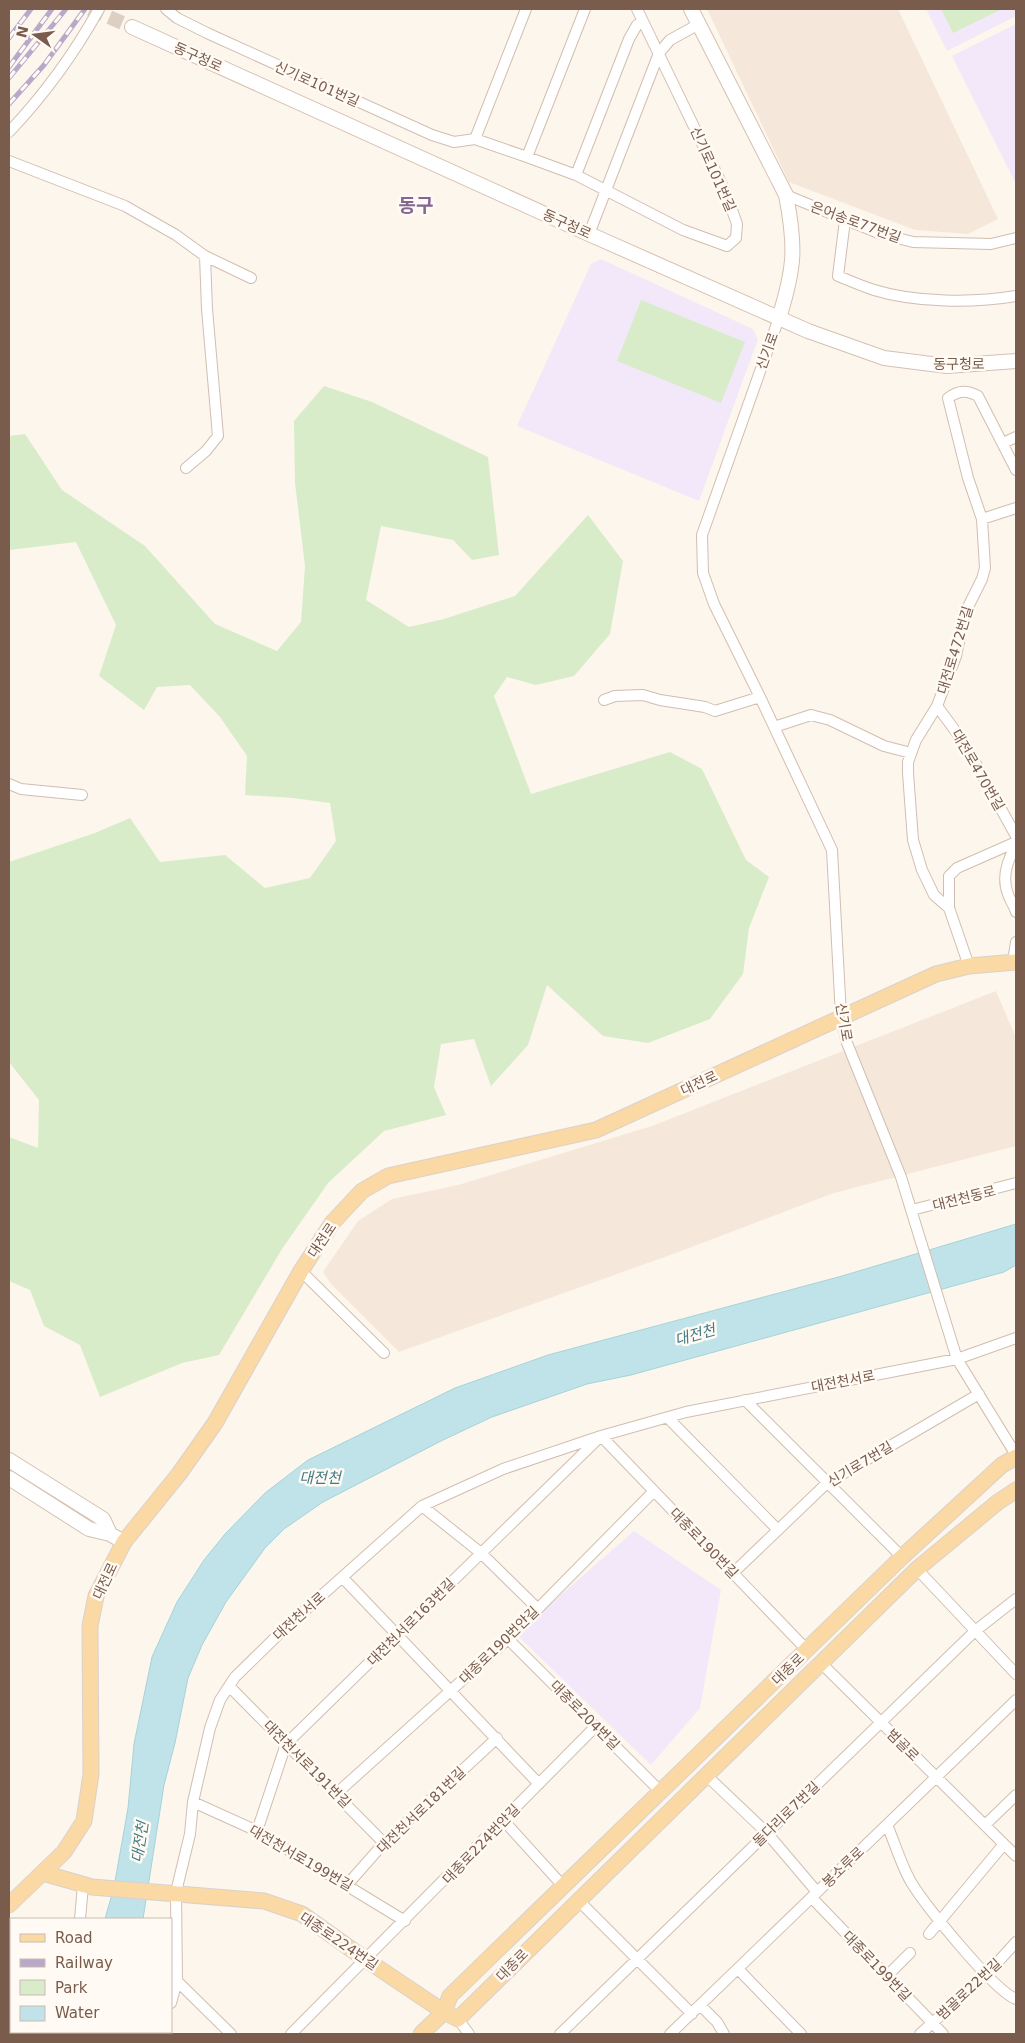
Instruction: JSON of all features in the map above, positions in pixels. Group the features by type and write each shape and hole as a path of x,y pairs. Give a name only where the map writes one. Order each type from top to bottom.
{"main road":[{"name":"신기로","path":"691,9 786,195 792,227 794,259 790,284 779,318"},
{"name":"동구청로","path":"132,27 588,234 779,318 884,358 947,366 1016,361"},
{"name":"대전로","path":"9,1905 64,1852 84,1821 91,1774 90,1626 96,1596 124,1542 179,1474 216,1423 301,1271 338,1216 362,1191 388,1176 596,1130 665,1100 841,1016 936,974 969,966 1015,962"},
{"name":"대종로","path":"421,2034 444,2012 450,1996 563,1886 902,1557 1002,1465 1016,1456"},
{"path":"9,1460 103,1518 110,1534"},
{"path":"9,1478 89,1529 110,1534 124,1542"},
{"name":"대종로","path":"458,2019 917,1570 998,1502 1016,1490"},
{"path":"43,1873 87,1886"},
{"name":"대종로224번길","path":"87,1886 264,1901 302,1914 365,1960 444,2012"},
{"path":"444,2012 458,2019"}],"street":[{"path":"9,132 63,67 99,9"},
{"name":"신기로101번길","path":"166,9 177,18 207,34 432,135 454,142 475,139 576,175 683,230 727,246 736,238 736,224 726,193 660,53"},
{"path":"475,139 526,9"},
{"path":"527,157 585,9"},
{"path":"637,9 660,53"},
{"path":"576,175 629,39 637,26 643,22"},
{"path":"588,234 660,53 670,40 699,24"},
{"path":"9,161 125,206 176,235 205,256 251,278"},
{"name":"은어송로77번길","path":"786,195 878,233 913,242 954,245 1015,241"},
{"path":"845,220 838,276 876,290 936,300 995,299 1016,296"},
{"path":"186,468 218,436 207,317 205,256"},
{"name":"신기로","path":"779,318 702,535 703,573 714,604 832,850 841,1016 847,1043 901,1177 952,1346 957,1358 1016,1456"},
{"name":"대전로472번길","path":"969,966 949,908 934,895 929,886 913,840 908,773 911,753 916,740 937,706 956,656 965,613 982,579 985,568 982,519 968,478 948,398 956,392 964,391 978,396 1003,443"},
{"path":"1016,437 1003,443 1016,470"},
{"path":"982,519 1016,508"},
{"path":"604,700 615,696 642,695 660,700 705,706 715,711 760,697"},
{"name":"대전로470번길","path":"937,706 965,744 1016,836"},
{"path":"774,727 811,715 830,720 884,746 911,753"},
{"path":"9,784 21,789 82,795"},
{"path":"949,908 949,876 957,868 1016,843"},
{"path":"1016,843 1008,858 1006,883 1008,894 1016,912"},
{"path":"1015,962 1016,942"},
{"name":"대전천동로","path":"912,1210 1016,1183"},
{"path":"301,1271 384,1353"},
{"name":"대전천서로","path":"172,1999 177,1981 170,1892 190,1834 193,1802 210,1728 220,1700 235,1677 284,1629 422,1506 502,1469 601,1436 686,1412 957,1358 1016,1338"},
{"name":"신기로7번길","path":"733,1573 827,1482 979,1394"},
{"path":"745,1400 902,1557"},
{"path":"668,1418 778,1530"},
{"name":"대종로190번길","path":"601,1436 807,1650"},
{"name":"대전천서로163번길","path":"257,1831 286,1744 601,1436"},
{"name":"대종로190번안길","path":"337,1793 508,1639 654,1491"},
{"path":"422,1506 481,1553 537,1608"},
{"path":"917,1570 1016,1674"},
{"path":"342,1577 538,1784"},
{"name":"돌다리로7번길","path":"560,2034 975,1631 1016,1599"},
{"name":"대종로204번길","path":"508,1639 661,1792"},
{"name":"범골로","path":"822,1664 1016,1856"},
{"name":"대전천서로191번길","path":"229,1686 337,1793 384,1844"},
{"name":"봉소루로","path":"670,2034 1016,1700"},
{"name":"대종로224번안길","path":"291,2034 504,1822 538,1784 596,1726"},
{"name":"대전천서로181번길","path":"347,1885 384,1844 496,1738"},
{"name":"대종로199번길","path":"707,1776 767,1833 814,1895 887,1976 943,2034"},
{"path":"985,1826 1016,1794"},
{"name":"대전천서로199번길","path":"193,1802 257,1831 405,1921"},
{"path":"504,1822 563,1886"},
{"path":"887,1825 910,1880 939,1922 987,1974 1016,1999"},
{"path":"929,1934 1004,1844"},
{"path":"80,1918 87,1886"},
{"path":"578,1900 692,2014"},
{"name":"범골로22번길","path":"920,2034 987,1974 1016,1942"},
{"path":"887,1976 910,1953"},
{"path":"738,1969 801,2034"},
{"path":"177,1981 231,2034"},
{"path":"700,2005 717,2022 724,2034"},
{"path":"458,2019 469,2034"}],"shaded area":[{"path":"707,9 898,9 998,219 968,234 915,230 789,182"},
{"path":"926,9 1016,9 1016,16 947,51"},
{"path":"1016,24 1016,184 952,56"},
{"path":"601,259 753,329 758,339 699,501 517,426 591,264"},
{"path":"996,991 1016,1038 1016,1146 834,1193 673,1254 399,1352 331,1284 323,1272 358,1221 392,1199 458,1185 652,1126"},
{"path":"634,1531 721,1590 700,1708 651,1765 516,1634"}],"green space":[{"path":"941,9 1002,9 953,33"},
{"path":"641,300 745,342 721,403 617,361"},
{"path":"324,386 372,402 488,457 499,555 472,560 453,540 381,526 366,600 409,627 444,619 515,596 588,515 623,561 610,634 574,676 536,685 507,677 494,696 531,794 670,752 702,769 746,860 769,877 749,928 743,974 710,1019 648,1043 603,1036 547,985 528,1045 491,1086 474,1039 441,1044 434,1087 446,1115 384,1131 328,1183 282,1249 219,1355 182,1363 100,1397 80,1345 44,1326 30,1290 9,1281 9,1137 38,1148 39,1100 9,1062 9,862 95,833 130,818 160,862 225,855 265,888 310,878 336,841 330,803 293,798 245,795 247,756 220,717 190,685 157,687 144,710 99,676 116,625 76,542 9,550 9,436 25,434 62,490 145,546 215,624 277,651 301,622 305,566 295,483 294,421"}],"water":[{"name":"대전천","path":"1016,1224 1016,1265 1004,1272 631,1375 587,1384 492,1417 323,1502 284,1529 265,1548 226,1602 202,1645 188,1678 175,1743 164,1785 143,1918 105,1918 114,1887 128,1808 134,1744 152,1657 177,1602 204,1560 225,1534 265,1493 308,1460 455,1388 548,1355 842,1276"}],"tunnel":[{"path":"90,9 132,27"}],"railway":[{"path":"9,38 31,9"},
{"path":"9,67 52,9"},
{"path":"9,78 66,9"},
{"path":"9,104 44,65 85,9"}],"district":[{"name":"동구","path":"416,205"}]}
